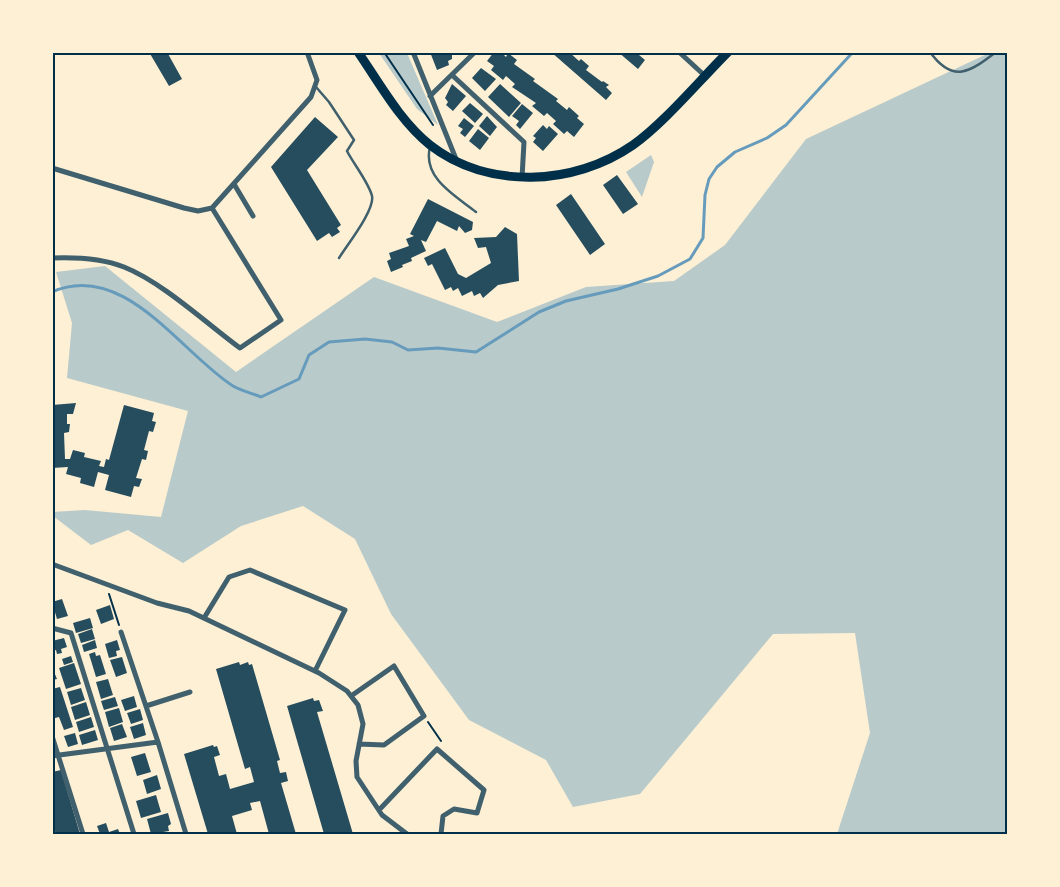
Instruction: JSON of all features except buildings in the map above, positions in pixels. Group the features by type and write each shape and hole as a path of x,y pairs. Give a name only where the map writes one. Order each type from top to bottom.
{"main road":[{"path":"358,52 407,123 431,146 456,160 485,172 522,178 562,175 606,161 634,144 728,52"}],"street":[{"path":"52,168 184,208 198,211 212,208 311,97 317,80 307,52"},
{"path":"413,52 456,160"},
{"path":"430,96 475,52"},
{"path":"679,52 704,75"},
{"path":"452,75 524,142 522,178"},
{"path":"234,184 253,216"},
{"path":"52,258 96,259 124,267 151,281 240,348 281,320 212,208"},
{"path":"52,564 157,603 189,611 316,672 347,690 358,705 363,724 356,761 357,777 379,810 407,834"},
{"path":"204,618 229,577 250,570 345,610 316,672"},
{"path":"52,628 71,633 134,834"},
{"path":"121,632 158,742 186,834"},
{"path":"351,696 394,666 424,716 384,746 359,744"},
{"path":"146,706 190,692"},
{"path":"52,736 55,756 83,834"},
{"path":"55,756 158,742"},
{"path":"379,810 437,749 484,790 477,813 454,809 443,816 441,834"}],"lane":[{"path":"930,52 945,69 958,73 978,67 996,52"},
{"path":"316,87 329,102 354,140 347,151 372,196 370,207 363,221 339,258"},
{"path":"431,146 429,162 437,180 476,212"}],"path":[{"path":"384,52 432,124 438,132 447,138"},
{"path":"106,584 121,632"},
{"path":"427,721 442,743"}],"shaded area":[{"path":"379,53 407,53 438,125 417,109"},
{"path":"989,53 1007,53 1007,834 837,834 870,733 855,633 773,634 640,794 573,807 546,760 469,720 391,614 355,539 303,506 241,526 183,563 128,530 91,545 53,516 52,512 85,510 161,517 188,411 67,378 72,323 56,272 105,266 236,372 374,277 497,322 586,287 674,281 725,245 806,139"},
{"path":"651,155 654,162 642,197 626,172"}],"waterway":[{"path":"52,292 78,285 103,289 127,299 172,333 213,371 233,386 261,397 299,379 309,355 329,342 365,339 392,342 408,350 438,348 476,352 539,312 566,301 618,289 658,276 690,259 703,238 705,195 709,179 717,167 735,152 767,138 786,125 853,52"}]}
